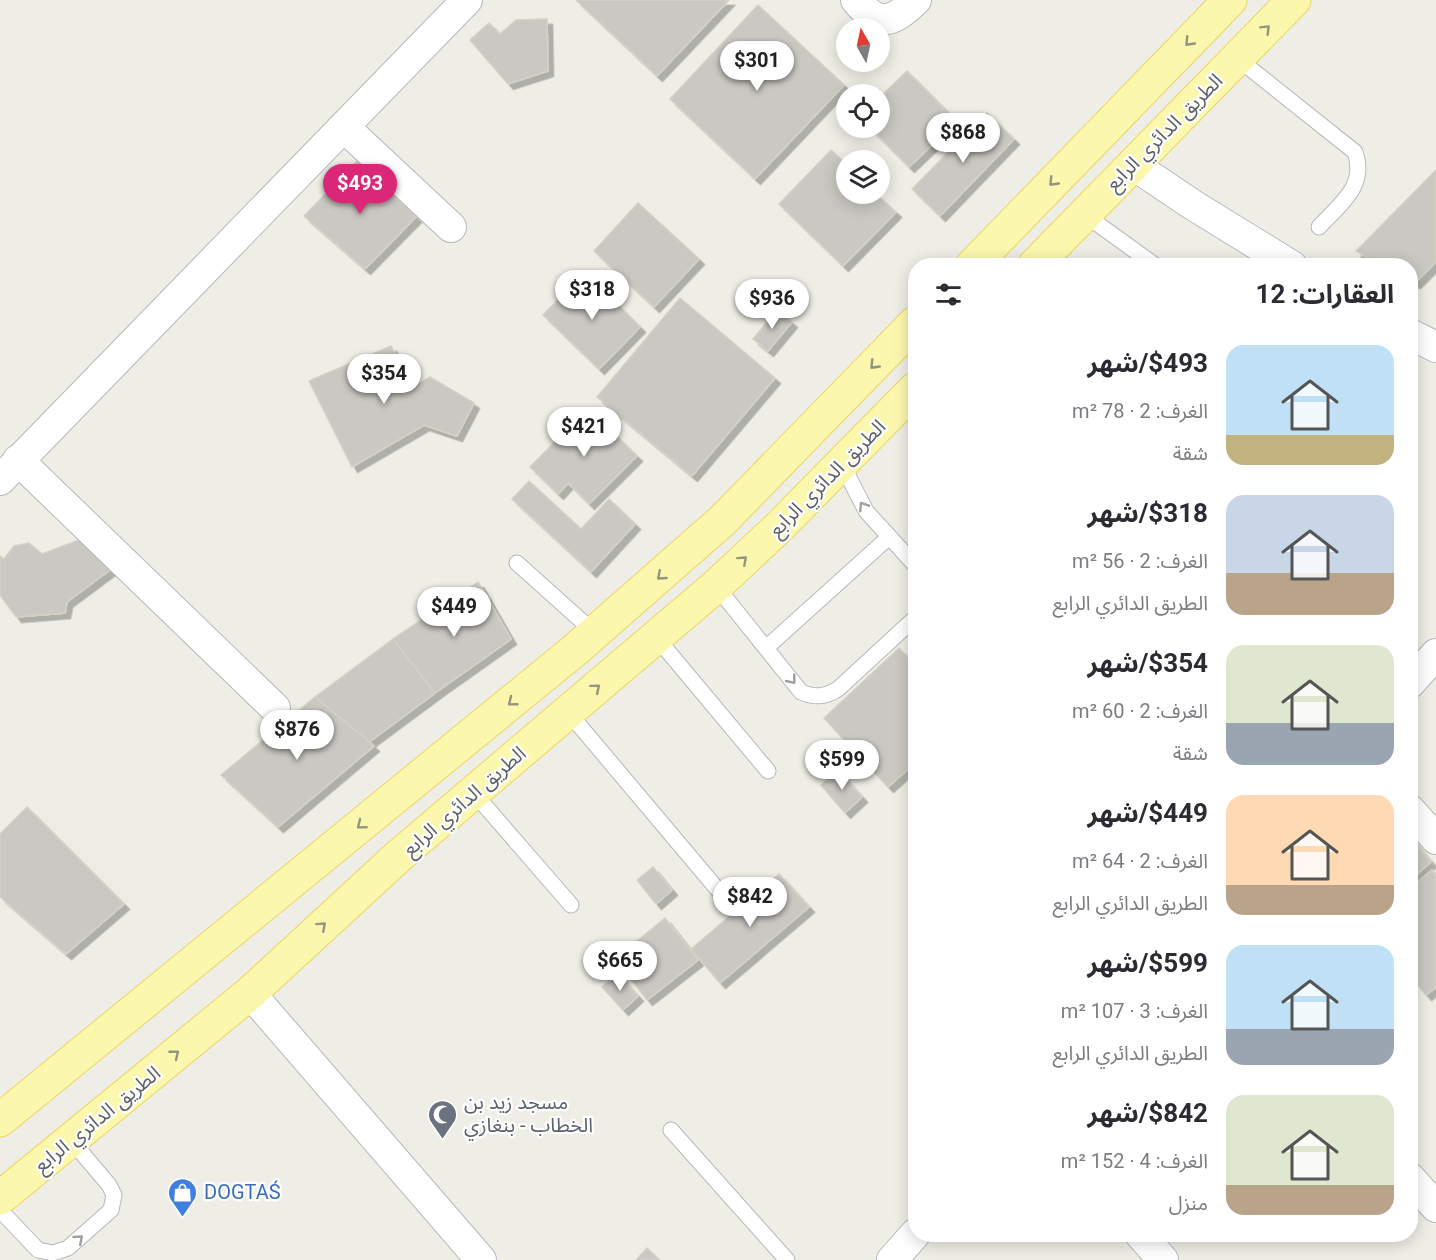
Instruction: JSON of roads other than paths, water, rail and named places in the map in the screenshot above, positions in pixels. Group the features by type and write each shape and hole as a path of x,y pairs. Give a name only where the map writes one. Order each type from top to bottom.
{"main road":[{"path":"980,258 1230,0"},
{"name":"الطريق الدائري الرابع","path":"1042,258 1294,0"},
{"path":"0,1120 595,633 723,520 908,331"},
{"name":"الطريق الدائري الرابع","path":"0,1198 249,993 473,792 716,586 842,464 908,396"}],"street":[{"path":"275,708 9,470 467,0"},
{"path":"856,0 867,14 882,20 897,17 916,0"},
{"path":"344,127 451,227"},
{"path":"1132,164 1279,258"},
{"path":"1418,338 1436,347"},
{"path":"1418,673 1436,654"},
{"path":"1418,819 1436,839"},
{"path":"249,993 481,1260"},
{"path":"1418,1187 1436,1207"},
{"path":"892,1260 908,1242"},
{"path":"1147,1242 1163,1260"}],"lane":[{"path":"1237,58 1355,152 1359,175 1351,192 1318,227"},
{"path":"1084,214 1145,258"},
{"path":"842,464 866,511 908,558"},
{"path":"766,648 888,538"},
{"path":"517,563 595,633"},
{"path":"716,586 801,692 822,696 838,689 908,624"},
{"path":"656,638 768,771"},
{"path":"568,712 718,890"},
{"path":"473,792 571,905"},
{"path":"671,1130 787,1260"},
{"path":"0,1210 38,1250 53,1253 68,1248 111,1210 114,1195 109,1185 70,1140"}],"place":[{"name":"مسجد زيد بن الخطاب - بنغازي","path":"443,1140"},
{"name":"DOGTAŚ","path":"183,1218"}]}
